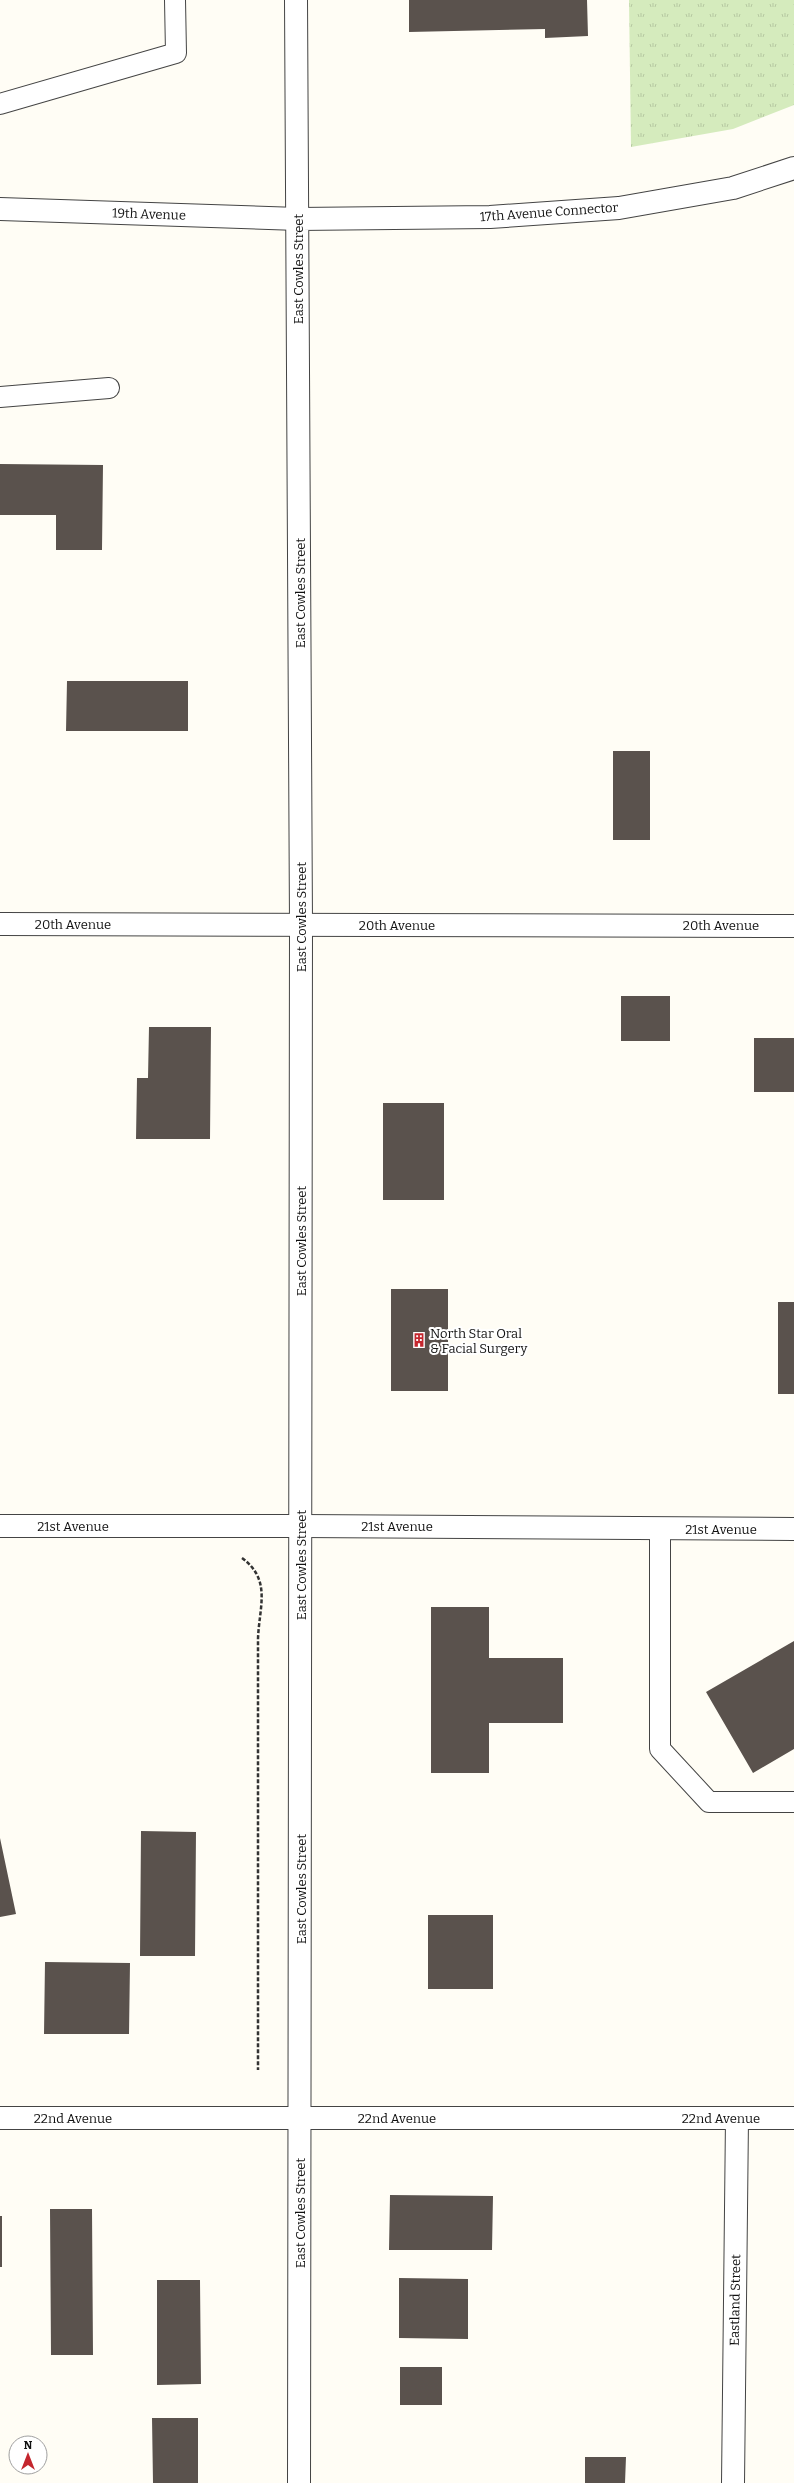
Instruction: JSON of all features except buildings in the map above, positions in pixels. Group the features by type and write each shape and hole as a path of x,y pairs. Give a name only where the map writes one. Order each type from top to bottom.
{"street":[{"name":"East Cowles Street","path":"296,0 301,924 301,2118 299,2483"},
{"name":"17th Avenue Connector","path":"298,219 490,216 619,208 734,188 794,168"},
{"name":"19th Avenue","path":"0,210 298,219"},
{"name":"20th Avenue","path":"0,924 794,926"},
{"name":"21st Avenue","path":"0,1526 794,1529"},
{"name":"22nd Avenue","path":"0,2118 794,2118"},
{"name":"Eastland Street","path":"733,2483 737,2118"}],"lane":[{"path":"0,104 176,53 175,0"},
{"path":"0,397 109,388"},
{"path":"660,1528 660,1749 709,1802 794,1802"}],"path":[{"path":"234,1556 252,1566 259,1575 262,1589 258,1639 258,2070"}],"green space":[{"path":"629,0 794,0 794,105 733,129 631,147"}],"place":[{"name":"North Star Oral & Facial Surgery","path":"419,1340"}]}
